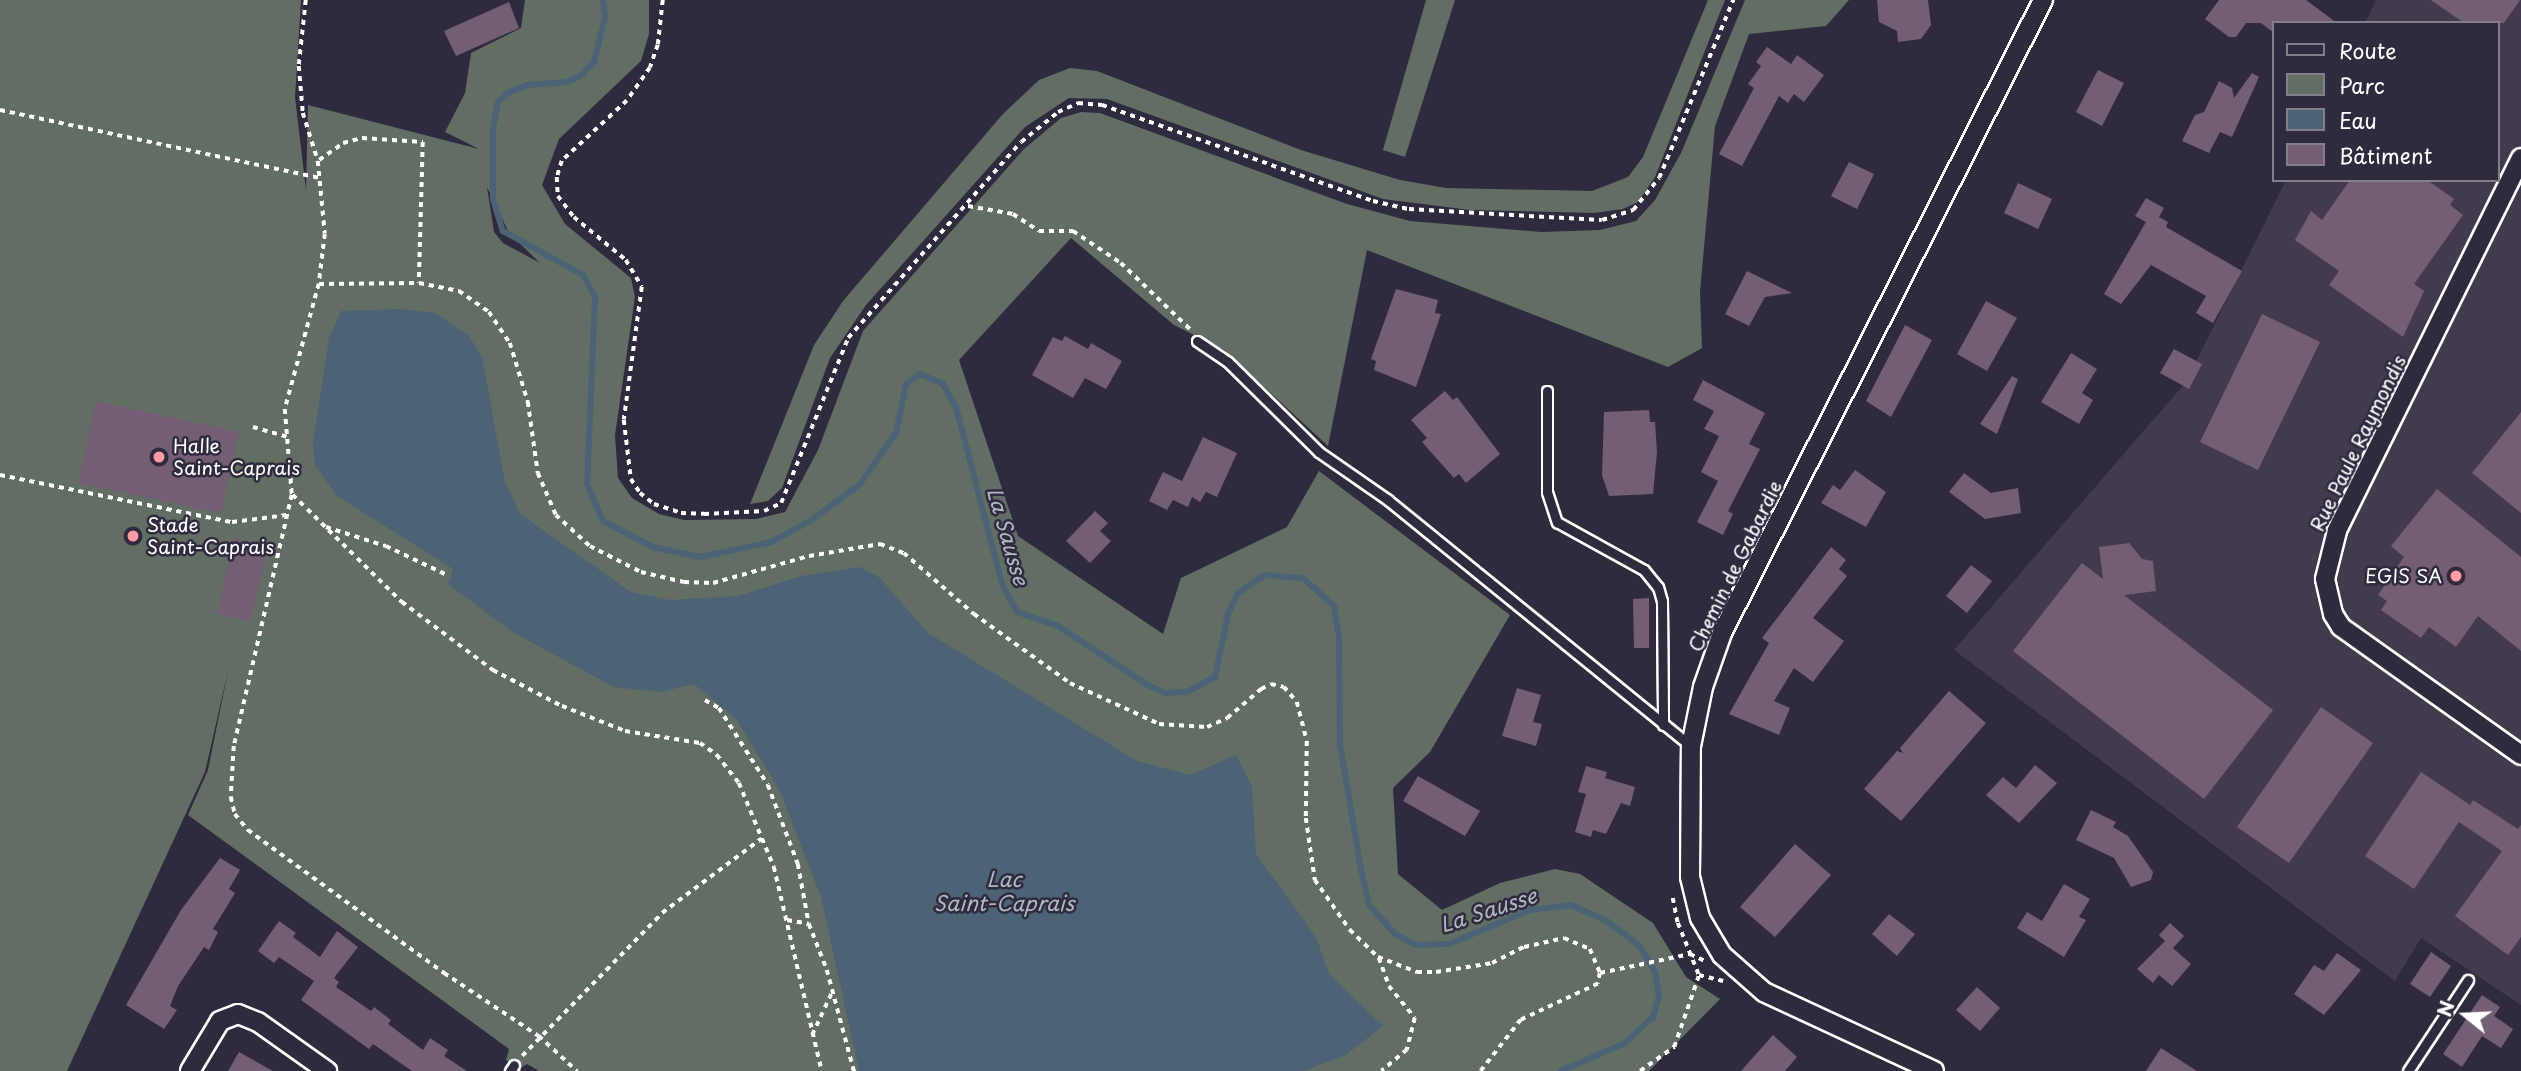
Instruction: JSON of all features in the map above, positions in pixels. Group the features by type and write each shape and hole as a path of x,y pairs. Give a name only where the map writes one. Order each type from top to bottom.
{"street":[{"name":"Chemin de Gabardie","path":"1934,1071 1764,992 1722,955 1700,918 1693,894 1691,746 1703,687 1722,633 2043,0"},
{"name":"Rue Paule Raymondis","path":"2521,158 2337,531 2325,579 2333,614 2341,627 2521,755"},
{"path":"190,1071 220,1021 238,1014 258,1022 327,1071"}],"lane":[{"path":"1197,341 1228,362 1319,452 1388,500 1691,746"},
{"path":"1547,391 1547,492 1557,522 1644,570 1658,587 1662,601 1663,725"},
{"path":"2408,1071 2468,980"}],"path":[{"path":"306,0 299,66 303,113 318,161 325,234 320,284 285,409 292,495 234,746 229,783 235,814 248,830 444,973 539,1036 577,1071"},
{"path":"663,0 658,45 640,86 574,147 557,177 558,196 574,217 626,260 642,287 626,394 626,462 640,493 654,504 681,513 705,514 764,511 781,503 848,338 968,206 1021,142 1058,112 1078,103 1151,120 1373,201 1409,209 1602,220 1619,217 1633,210 1659,178 1733,0"},
{"path":"0,110 320,178"},
{"path":"318,161 343,143 362,138 424,142 419,284"},
{"path":"968,206 1013,214 1039,231 1073,231 1121,263 1186,321 1197,341"},
{"path":"320,284 419,284 459,291 489,312 510,343 544,492 570,530 608,558 656,577 713,583 809,556 880,544 904,553 974,614 1070,683 1159,724 1179,729 1207,727 1227,718 1261,689 1271,684 1284,687 1297,702 1307,741 1306,818 1315,880 1327,903 1378,957 1389,986 1415,1018 1407,1050 1382,1071"},
{"path":"253,426 287,437"},
{"path":"0,475 232,522 287,515"},
{"path":"292,495 402,602 493,670 562,706 625,731 700,743 718,755 739,783 761,839 787,920 822,1071"},
{"path":"324,527 386,546 447,575"},
{"path":"705,700 719,708 768,785 798,864 809,924 832,990 854,1071"},
{"path":"512,1068 539,1036 662,913 761,839"},
{"path":"787,920 809,924"},
{"path":"1378,957 1416,972 1436,972 1492,963 1524,947 1564,939 1590,949 1600,973 1594,988 1521,1020 1481,1071"},
{"path":"1600,973 1688,954"},
{"path":"1640,1071 1674,1047 1699,975"},
{"path":"812,1035 832,990"}],"shaded area":[{"path":"2376,0 2521,0 2521,1005 2421,938 2395,981 1954,650 2186,382 2285,182 2500,182 2500,21 2366,21"}],"green space":[{"path":"0,0 301,0 295,97 306,190 308,105 479,149 445,132 465,93 471,53 521,28 525,0 649,0 649,34 641,61 559,139 542,185 565,224 631,278 635,297 615,435 618,478 632,498 659,514 684,520 756,519 785,512 818,450 863,331 1024,149 1061,118 1081,112 1100,113 1347,204 1410,221 1541,232 1600,230 1636,221 1655,200 1681,153 1745,0 1849,0 1826,26 1749,34 1715,126 1700,292 1702,348 1668,367 1367,250 1328,446 1224,350 1174,325 1071,238 959,360 1018,536 1163,634 1181,578 1287,527 1319,471 1510,615 1430,752 1393,788 1398,874 1442,910 1500,883 1555,869 1580,874 1653,923 1686,977 1720,999 1649,1071 539,1071 527,1064 519,1069 506,1060 509,1049 188,815 208,770 228,671 205,772 67,1071 0,1071","holes":["487,187 509,233 540,263 503,243 494,232"]},
{"path":"1426,0 1455,0 1405,157 1383,150"},
{"path":"1708,0 1725,0 1655,177 1638,202 1623,209 1594,213 1470,210 1383,199 1107,99 1069,98 1025,127 866,305 830,358 782,488 768,501 750,504 814,345 843,301 1002,115 1039,80 1070,68 1097,71 1301,150 1400,180 1446,188 1592,191 1628,177 1643,157"}],"water":[{"name":"Lac Saint-Caprais","path":"401,309 435,313 469,336 482,357 505,482 520,514 631,592 670,600 738,596 801,576 860,567 880,578 928,633 1137,761 1190,775 1236,755 1252,787 1256,854 1316,937 1329,974 1383,1026 1346,1055 1304,1071 859,1071 821,897 779,789 736,719 694,684 661,692 614,687 514,633 448,584 453,569 337,496 315,465 313,443 329,338 341,311"}],"building":[{"path":"1877,0 1928,0 1931,25 1921,39 1898,42 1897,31 1879,22"},
{"path":"2219,0 2306,0 2334,21 2272,21 2272,31 2261,23 2246,23 2236,37 2229,37 2205,19"},
{"path":"2431,0 2520,0 2504,23 2461,21"},
{"path":"509,2 519,28 456,56 444,31"},
{"path":"1767,47 1791,64 1797,55 1824,75 1804,102 1794,94 1788,103 1779,96 1742,166 1719,154 1754,88 1748,84 1761,66 1756,62"},
{"path":"2098,70 2124,83 2102,126 2076,112"},
{"path":"2252,73 2259,77 2232,137 2220,132 2209,153 2182,141 2195,115 2204,112 2219,81 2232,88 2234,98"},
{"path":"1849,162 1874,174 1857,209 1831,196"},
{"path":"2349,182 2430,182 2454,199 2450,205 2463,215 2414,284 2424,291 2403,337 2329,285 2339,271 2295,240 2311,211 2322,220"},
{"path":"2018,183 2052,199 2038,229 2004,213"},
{"path":"2146,198 2164,208 2159,217 2168,222 2166,227 2242,271 2213,323 2196,313 2206,296 2151,265 2121,304 2104,294 2146,222 2135,216"},
{"path":"1747,271 1792,293 1765,297 1749,326 1725,314"},
{"path":"1396,289 1438,300 1435,313 1441,314 1416,387 1374,370 1376,361 1371,359"},
{"path":"1986,301 2017,318 1987,371 1957,354"},
{"path":"2262,314 2320,342 2258,470 2200,442"},
{"path":"1905,325 1932,340 1891,417 1866,401"},
{"path":"1065,336 1088,349 1091,343 1122,361 1106,389 1085,378 1073,398 1032,375 1053,337 1062,341"},
{"path":"2174,349 2202,364 2189,389 2160,373"},
{"path":"2071,353 2097,369 2082,393 2093,400 2079,424 2041,402"},
{"path":"2012,376 2018,379 1997,434 1980,424"},
{"path":"1703,380 1765,413 1749,444 1760,449 1728,511 1733,514 1723,535 1697,522 1718,481 1701,472 1719,436 1704,429 1714,411 1693,400"},
{"path":"1445,391 1453,400 1457,397 1500,454 1466,483 1459,474 1454,478 1422,442 1427,438 1411,420"},
{"name":"Halle Saint-Caprais","path":"96,401 239,432 221,513 78,483"},
{"path":"1649,410 1650,422 1655,422 1657,452 1653,494 1609,496 1602,475 1604,412"},
{"path":"2521,412 2521,513 2472,473"},
{"path":"1203,437 1237,453 1217,497 1206,492 1200,502 1192,497 1188,507 1173,500 1167,510 1149,501 1163,472 1182,481"},
{"path":"1855,470 1886,492 1866,527 1821,503 1833,485 1840,490"},
{"path":"1964,473 1991,493 2018,488 2021,513 1985,519 1949,492"},
{"name":"EGIS SA","path":"2437,489 2521,557 2521,651 2478,616 2456,647 2429,627 2421,638 2381,610 2387,601 2378,595 2404,557 2391,546"},
{"path":"1095,511 1108,523 1100,531 1111,541 1090,563 1066,541"},
{"path":"234,538 268,545 251,621 217,614"},
{"path":"2129,543 2142,559 2153,561 2156,591 2124,595 2273,710 2204,799 2013,651 2082,563 2103,579 2099,547"},
{"path":"1831,547 1846,560 1839,569 1847,576 1813,618 1844,641 1813,682 1794,668 1774,701 1790,708 1779,735 1729,714 1769,643 1762,638"},
{"path":"1971,565 1992,581 1967,613 1946,596"},
{"path":"1649,598 1649,648 1634,648 1633,599"},
{"path":"1517,688 1541,695 1533,722 1542,724 1536,746 1502,736"},
{"path":"1949,691 1986,723 1901,821 1864,789 1897,751 1903,753 1900,748"},
{"path":"2321,707 2373,743 2289,863 2237,827"},
{"path":"2035,765 2057,783 2019,823 1986,795 2003,777 2016,788"},
{"path":"1586,766 1607,772 1605,778 1635,787 1630,806 1621,803 1606,834 1593,830 1591,837 1575,832 1586,794 1578,792"},
{"path":"2421,772 2470,805 2473,800 2518,829 2521,825 2521,937 2508,955 2455,916 2502,851 2459,822 2414,889 2365,856"},
{"path":"1418,776 1480,811 1465,836 1403,801"},
{"path":"2091,810 2116,822 2113,827 2128,836 2153,872 2151,880 2131,887 2114,858 2076,840"},
{"path":"1795,844 1831,875 1775,937 1740,907"},
{"path":"220,858 240,870 229,889 235,893 213,929 218,932 209,950 204,947 178,986 170,1006 177,1010 164,1029 126,1005 181,910"},
{"path":"2064,884 2090,899 2079,917 2086,920 2064,957 2017,928 2027,912 2042,921"},
{"path":"1889,914 1915,934 1897,956 1872,934"},
{"path":"279,921 296,933 293,937 320,957 337,931 358,947 334,978 339,982 336,987 371,1011 374,1007 391,1020 388,1024 423,1050 430,1038 448,1050 444,1056 467,1071 412,1071 373,1044 369,1049 301,1000 314,981 279,957 274,963 258,951"},
{"path":"2170,923 2184,936 2173,948 2191,964 2172,986 2159,975 2153,983 2137,969 2165,941 2159,935"},
{"path":"2431,952 2451,966 2430,997 2410,984"},
{"path":"2337,953 2361,970 2324,1015 2294,994 2314,965 2324,971"},
{"path":"1977,987 2000,1008 1980,1031 1956,1010"},
{"path":"2482,995 2500,1007 2494,1016 2513,1029 2501,1048 2482,1036 2462,1067 2443,1054"},
{"path":"1773,1035 1797,1057 1785,1071 1741,1071"},
{"path":"2161,1048 2197,1071 2146,1071"},
{"path":"239,1052 273,1071 228,1071"}],"waterway":[{"name":"La Sausse","path":"603,0 605,17 594,62 581,76 567,82 527,85 508,93 498,102 493,128 493,199 503,231 583,275 595,297 587,484 603,521 653,547 700,557 771,542 810,521 859,485 896,433 906,384 920,374 943,384 956,407 1002,584 1017,612 1058,626 1146,684 1165,693 1187,692 1215,677 1228,614 1238,593 1265,575 1303,578 1334,606 1339,639 1340,744 1369,905 1395,934 1416,945 1449,944 1530,910 1571,905 1607,921 1639,945 1655,972 1659,995 1653,1017 1625,1043 1561,1071"}],"place":[{"name":"Halle Saint-Caprais","path":"159,457"},
{"name":"Stade Saint-Caprais","path":"133,536"},
{"name":"EGIS SA","path":"2456,576"}]}
